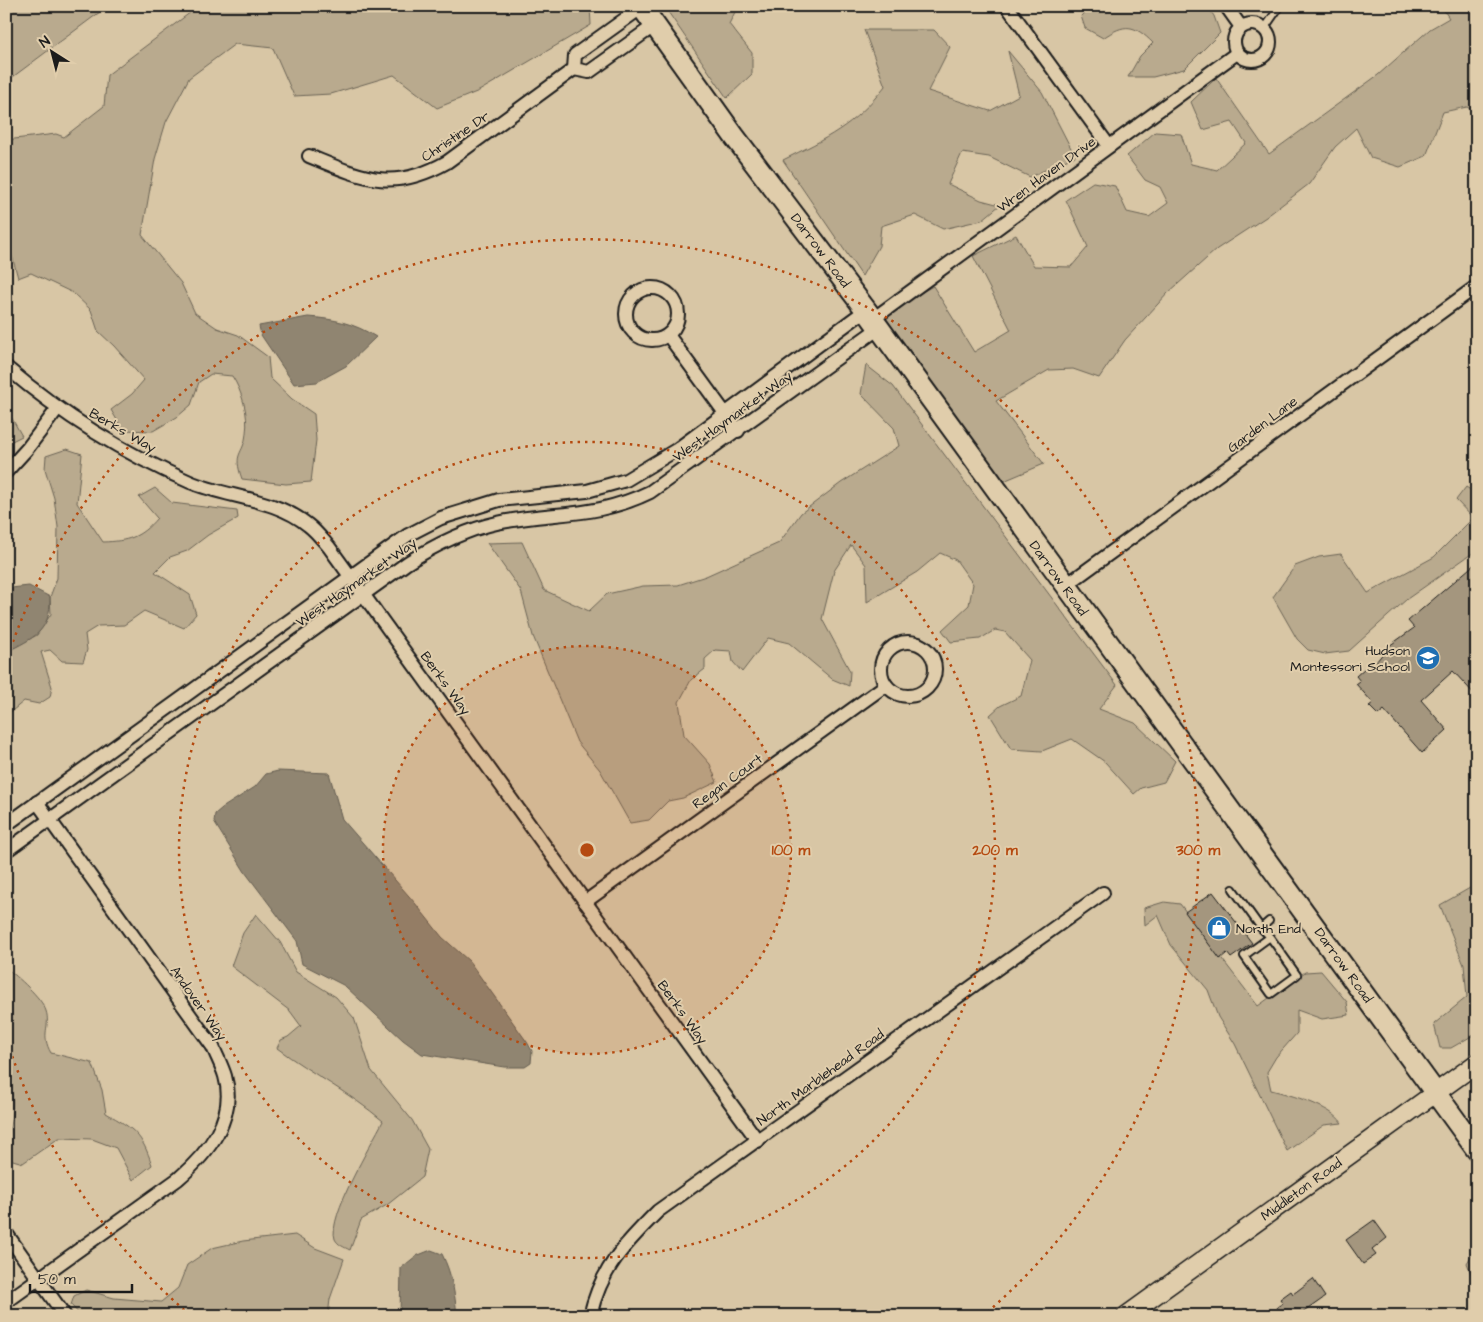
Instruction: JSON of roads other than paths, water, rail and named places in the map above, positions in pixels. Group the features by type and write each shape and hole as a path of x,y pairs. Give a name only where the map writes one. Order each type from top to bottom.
{"main road":[{"name":"Darrow Road","path":"641,7 734,136 873,319 1065,586 1477,1150"}],"street":[{"path":"1007,6 1109,146"},
{"path":"1226,6 1241,27"},
{"path":"574,70 575,55 641,7"},
{"path":"1250,24 1260,25 1264,29 1271,40 1270,50 1263,58 1254,61 1245,60 1237,54 1234,44 1235,35 1241,27 1250,24"},
{"name":"Christine Dr","path":"309,156 360,177 383,180 427,173 447,162 574,70 589,72 655,26"},
{"name":"Wren Haven Drive","path":"873,319 1237,54"},
{"name":"Garden Lane","path":"1065,586 1477,286"},
{"path":"650,287 663,289 674,298 679,311 677,325 668,336 655,341 641,338 630,330 625,316 628,303 636,292 650,287"},
{"name":"West Haymarket Way","path":"6,825 408,536 457,512 499,500 587,491 626,480 650,467 726,414 873,319"},
{"name":"West Haymarket Way","path":"6,851 430,548 476,529 506,522 598,511 634,500 664,484 738,431 873,319"},
{"path":"668,336 738,431"},
{"name":"Berks Way","path":"6,367 58,408 102,437 168,471 219,493 280,509 307,524 329,547 758,1141"},
{"path":"6,472 28,449 58,408"},
{"path":"906,641 920,643 931,652 936,666 935,673 933,680 924,691 911,696 897,694 886,685 881,672 883,658 892,646 906,641"},
{"name":"Regan Court","path":"585,902 886,685"},
{"name":"Andover Way","path":"6,1302 178,1179 199,1161 218,1134 227,1099 225,1077 213,1047 38,802"},
{"name":"North Marblehead Road","path":"590,1316 594,1295 619,1250 658,1211 1103,893"},
{"name":"Middleton Road","path":"1126,1316 1477,1064"},
{"path":"6,1233 65,1316"}],"lane":[{"path":"1264,29 1280,6"},
{"path":"1233,889 1261,928 1270,936 1297,975 1271,994 1244,956 1270,936"},
{"path":"1261,928 1269,922"}],"place":[{"name":"Hudson Montessori School","path":"1428,658"},
{"name":"North End","path":"1219,928"}]}
